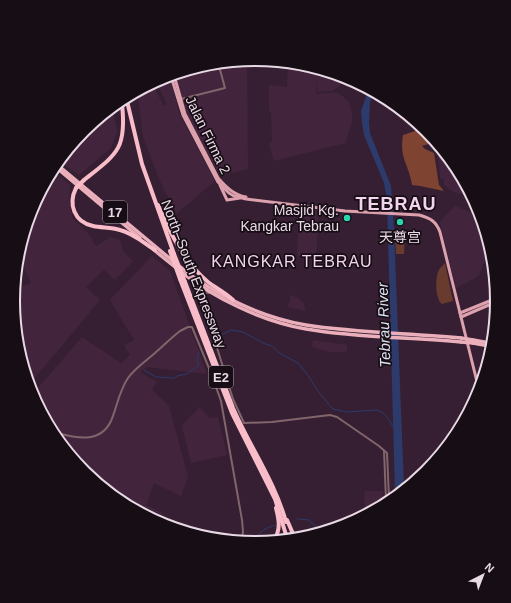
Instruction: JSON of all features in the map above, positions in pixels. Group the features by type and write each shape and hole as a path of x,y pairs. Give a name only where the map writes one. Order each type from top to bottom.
{"highway":[{"path":"125,106 124,130 118,148 111,158 76,188 72,199 73,209 78,218 84,223 91,226 115,228 126,232 155,250"},
{"name":"North–South Expressway","path":"126,106 137,150 180,279 237,426 271,490 283,519 287,535"},
{"name":"North–South Expressway","path":"126,106 140,167 172,252 233,408 268,476 282,508 288,535"},
{"name":"17","path":"62,168 184,270 212,289 233,300 265,313 306,325 384,334 461,340 486,345"},
{"name":"17","path":"60,171 190,279 214,294 249,311 300,328 336,333 384,334"},
{"path":"147,181 181,251 208,281 233,300"},
{"name":"17","path":"473,342 487,343"},
{"path":"271,490 280,524 277,536"},
{"path":"282,508 293,534"}],"main road":[{"name":"Jalan Firma 2","path":"174,80 183,115 218,182 229,193 241,198 263,201"},
{"name":"Jalan Firma 2","path":"179,100 218,178 231,191 241,196 263,201"},
{"path":"218,182 227,200 241,198"},
{"path":"263,201 344,211 427,217 437,224 477,382"},
{"path":"460,315 491,302"},
{"path":"458,308 465,313"},
{"path":"462,324 465,313"}],"street":[{"path":"179,100 225,88 220,69"},
{"path":"190,279 199,287 201,304 233,399 244,423 272,422 330,415 337,417 384,450 389,495"},
{"path":"200,297 202,293 205,292 214,294"},
{"path":"61,434 88,438 102,432 111,420 121,391 130,376 180,331 188,327 192,327 221,401 242,520 242,536"},
{"path":"206,332 211,330"},
{"path":"196,336 200,334"},
{"path":"386,497 387,483"}],"shaded area":[{"path":"247,67 248,169 220,176 191,124 183,103 177,79 225,68"},
{"path":"288,68 316,74 316,94 336,92 349,102 352,113 352,122 345,143 274,161 269,144 272,142 271,112 269,111 269,85 287,87"},
{"path":"316,74 343,83 333,91 317,92"},
{"path":"171,81 179,113 215,181 176,214 160,181 143,137 138,98 155,88 163,105 167,104 158,87"},
{"path":"114,114 117,132 111,148 79,175 64,165 78,146 100,124"},
{"path":"417,130 430,143 422,146 434,153 439,185 444,191 412,185 403,156 403,135"},
{"path":"438,153 467,197 450,190 444,184 444,180 440,178"},
{"path":"58,175 70,185 69,200 73,219 88,233 96,246 110,237 120,240 123,251 133,261 115,280 104,270 86,287 100,300 33,380 22,332 20,302 21,287 31,283 23,266 28,241 32,226 44,197"},
{"path":"455,206 474,213 483,241 486,257 479,275 456,288 440,223"},
{"path":"299,209 319,210 316,257 297,256"},
{"path":"405,233 404,254 396,254 395,234"},
{"path":"152,256 170,271 207,374 147,367 140,372 157,382 152,390 169,406 188,477 181,496 154,483 146,505 163,513 160,517 151,513 112,488 100,479 78,457 44,406 37,389 82,337 121,363 130,355 124,345 134,340 110,300"},
{"path":"445,263 453,301 442,304 438,298 436,283 439,270"},
{"path":"291,295 298,298 303,303 306,311 288,307"},
{"path":"313,340 347,345 347,351 329,352 318,349 312,346"},
{"path":"199,407 210,418 218,417 227,455 191,463 182,426"},
{"path":"366,491 383,491 383,499 365,510 364,493"}],"water":[{"path":"367,94 372,97 370,102 369,122 370,133 391,186 404,484 395,491 387,200 384,183 364,135 361,111"}],"waterway":[{"path":"216,338 231,330 243,332 265,344 272,346 281,354 298,363 320,394 333,409 346,412 376,410 384,414 393,427"},
{"path":"144,370 156,377 174,378 187,374 199,365 197,360 199,352"},
{"path":"297,519 309,520 318,528"},
{"path":"257,537 262,531 276,525"}],"place":[{"name":"Masjid Kg. Kangkar Tebrau","path":"347,218"},
{"name":"天尊宫","path":"400,222"}],"district":[{"name":"TEBRAU","path":"396,204"},
{"name":"KANGKAR TEBRAU","path":"292,261"}],"water label":[{"name":"Tebrau River","path":"384,325"}]}
